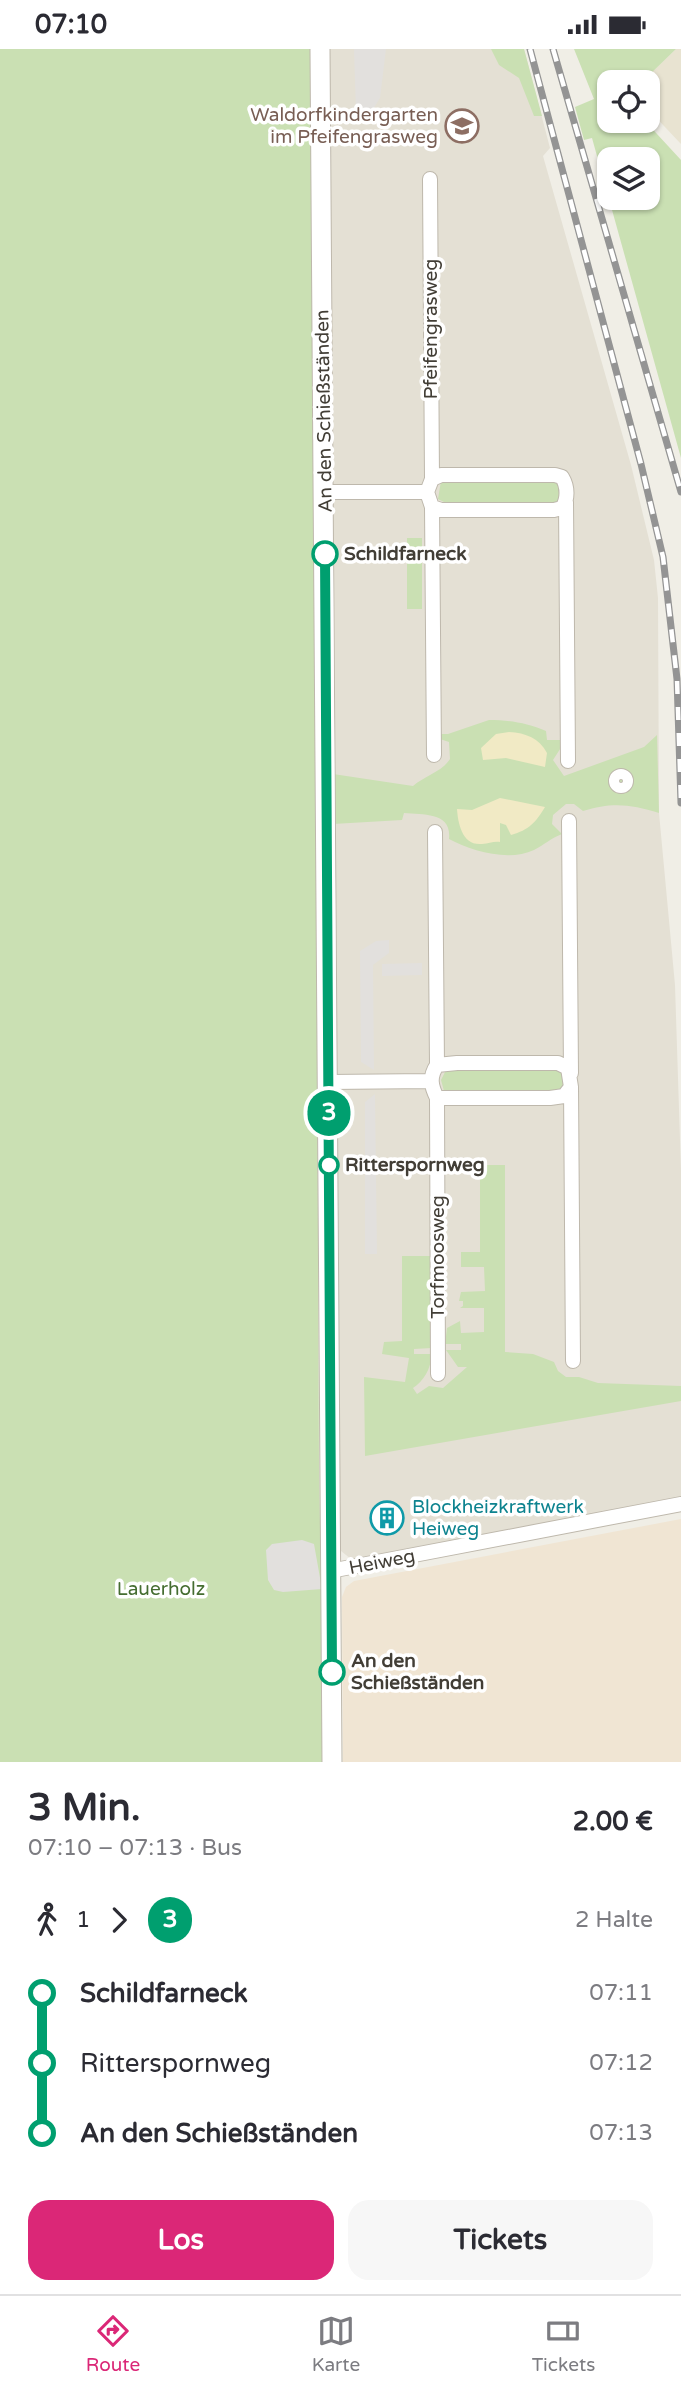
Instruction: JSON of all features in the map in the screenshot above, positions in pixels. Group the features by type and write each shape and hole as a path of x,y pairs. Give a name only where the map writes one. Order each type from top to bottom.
{"street":[{"name":"An den Schießständen","path":"320,49 332,1762"},
{"name":"Pfeifengrasweg","path":"430,179 430,486"},
{"path":"325,492 430,486 440,475 555,475 566,484 568,761"},
{"path":"430,486 434,755"},
{"path":"432,507 441,510 554,510 562,508 566,502"},
{"path":"569,821 573,1361"},
{"path":"435,832 437,1065 430,1081 437,1098 558,1098 571,1080"},
{"path":"437,1065 550,1062 565,1066 571,1080"},
{"path":"329,1082 430,1081"},
{"name":"Torfmoosweg","path":"437,1098 438,1374"},
{"name":"Heiweg","path":"330,1571 681,1504"}],"shaded area":[{"path":"327,49 524,49 550,148 543,156 631,465 654,560 658,598 659,813 675,985 681,1171 681,1497 351,1559 341,1551 337,1539"},
{"path":"354,49 386,49 380,98 367,119 356,111"},
{"path":"676,49 681,49 681,144 660,122 660,70 654,70"},
{"path":"389,940 389,953 373,965 374,1070 361,1062 360,951 376,941"},
{"path":"422,963 422,975 382,976 382,964"},
{"path":"375,1094 377,1254 365,1254 365,1102"},
{"path":"681,1519 681,1762 343,1762 342,1597 346,1587 354,1581"},
{"path":"302,1540 314,1544 322,1589 283,1592 274,1590 268,1580 266,1550 272,1544"}],"green space":[{"name":"Lauerholz","path":"0,49 313,49 319,1462 324,1762 0,1762"},
{"path":"491,49 524,49 542,116 534,116 519,78 499,65"},
{"path":"574,49 676,49 654,70 597,70 597,133 656,133 681,160 681,458 612,210 660,210 660,147 597,147 597,156 592,138 584,140 575,107 594,99"},
{"path":"441,481 554,481 560,487 560,499 555,505 452,506 438,499"},
{"path":"407,538 422,538 422,609 407,609"},
{"path":"489,720 525,724 546,731 547,740 562,740 562,746 553,760 564,776 644,747 657,735 659,813 621,805 583,811 574,804 566,804 553,815 552,824 562,834 534,850 513,855 490,854 449,839 446,824 441,819 428,815 404,813 402,820 333,824 333,774 413,786 450,759 449,742 440,739 440,734 448,734"},
{"path":"554,1067 562,1072 565,1081 562,1091 444,1091 441,1080 446,1070"},
{"path":"461,1165 505,1165 505,1352 533,1354 554,1362 558,1371 566,1377 579,1377 598,1383 681,1386 681,1401 365,1456 364,1377 405,1382 409,1358 382,1354 384,1342 402,1341 402,1256 430,1256 432,1348 414,1349 414,1354 431,1354 426,1373 421,1382 413,1388 417,1394 429,1386 443,1388 467,1367 458,1367 446,1350 461,1350 461,1344 445,1344 447,1328 460,1321 461,1333 484,1332 484,1308 460,1308 463,1301 459,1301 461,1292 485,1291 484,1267 461,1267 461,1252 480,1252 480,1172 461,1171"}],"sand":[{"path":"509,732 536,740 547,753 545,767 506,758 483,760 481,748 496,734"},
{"path":"500,798 545,807 523,831 511,835 506,825 500,823 500,842 475,844 470,841 462,833 457,809 472,810"}],"railway":[{"path":"530,49 641,464 663,557 677,679 681,803"},
{"path":"553,49 681,492"}],"bus line":[{"name":"3","path":"325,554 332,1672"}],"place":[{"name":"Waldorfkindergarten im Pfeifengrasweg","path":"462,126"},
{"name":"Schildfarneck","path":"325,554"},
{"name":"Ritterspornweg","path":"329,1165"},
{"name":"Blockheizkraftwerk Heiweg","path":"387,1518"},
{"name":"An den Schießständen","path":"332,1672"}]}
